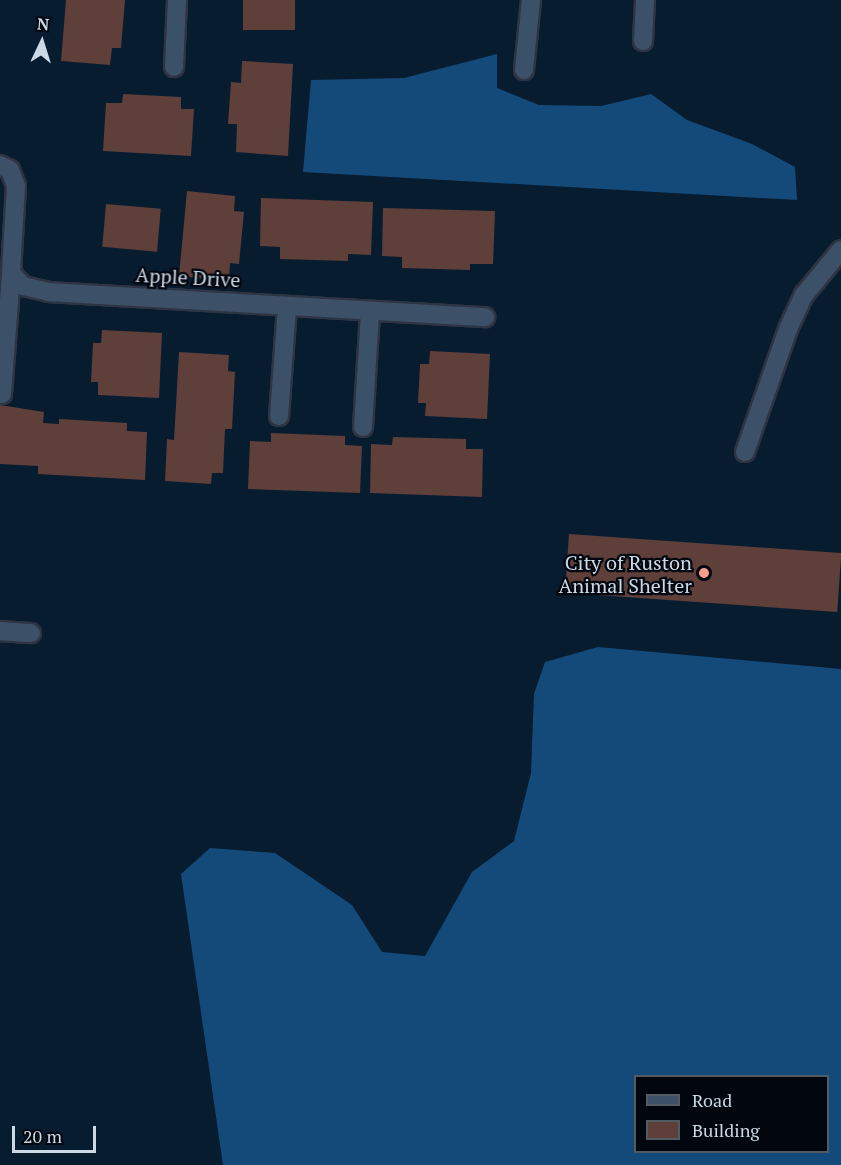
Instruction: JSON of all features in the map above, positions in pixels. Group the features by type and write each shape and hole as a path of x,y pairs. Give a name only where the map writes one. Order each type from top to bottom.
{"street":[{"path":"174,67 177,0"},
{"path":"524,70 531,0"},
{"path":"642,41 645,0"},
{"path":"0,165 10,170 16,186 2,394"},
{"path":"745,452 788,329 804,295 841,250"},
{"name":"Apple Drive","path":"11,273 23,286 48,292 484,317"},
{"path":"279,416 286,306"},
{"path":"363,427 370,311"},
{"path":"0,631 31,633"}],"shaded area":[{"path":"497,54 497,88 539,105 601,106 651,94 687,120 752,144 795,167 797,200 303,172 311,80 404,78"},
{"path":"598,647 841,669 841,1165 223,1165 181,874 210,848 275,853 352,905 382,952 425,956 472,872 514,841 531,773 534,694 545,662"}],"building":[{"path":"66,0 125,0 121,48 112,48 110,65 61,61"},
{"path":"243,0 295,0 295,30 243,30"},
{"path":"242,61 293,64 288,156 236,152 237,124 228,124 231,82 241,83"},
{"path":"123,94 181,97 181,109 194,109 191,156 103,151 106,103 122,103"},
{"path":"187,191 235,196 234,211 244,212 239,264 230,263 229,281 179,276"},
{"path":"261,198 373,202 371,255 348,254 348,261 280,259 280,247 260,246"},
{"path":"106,204 161,209 157,252 102,247"},
{"path":"383,208 495,211 493,264 470,264 470,270 402,268 402,257 382,256"},
{"path":"102,330 162,333 159,398 98,395 98,382 91,382 93,343 101,343"},
{"path":"430,351 490,354 487,419 425,416 426,403 418,403 420,364 429,364"},
{"path":"179,352 229,355 228,371 235,372 232,429 225,429 223,473 212,473 211,484 165,481 167,439 174,440"},
{"path":"0,405 44,412 43,423 59,424 59,419 127,423 127,431 147,432 145,480 38,474 38,466 0,464"},
{"path":"271,433 345,436 345,445 362,446 360,493 248,489 250,441 271,442"},
{"path":"393,437 466,439 466,449 483,449 482,497 370,493 371,444 392,445"},
{"name":"City of Ruston Animal Shelter","path":"569,534 841,553 837,612 565,593"}],"place":[{"name":"City of Ruston Animal Shelter","path":"704,573"}]}
